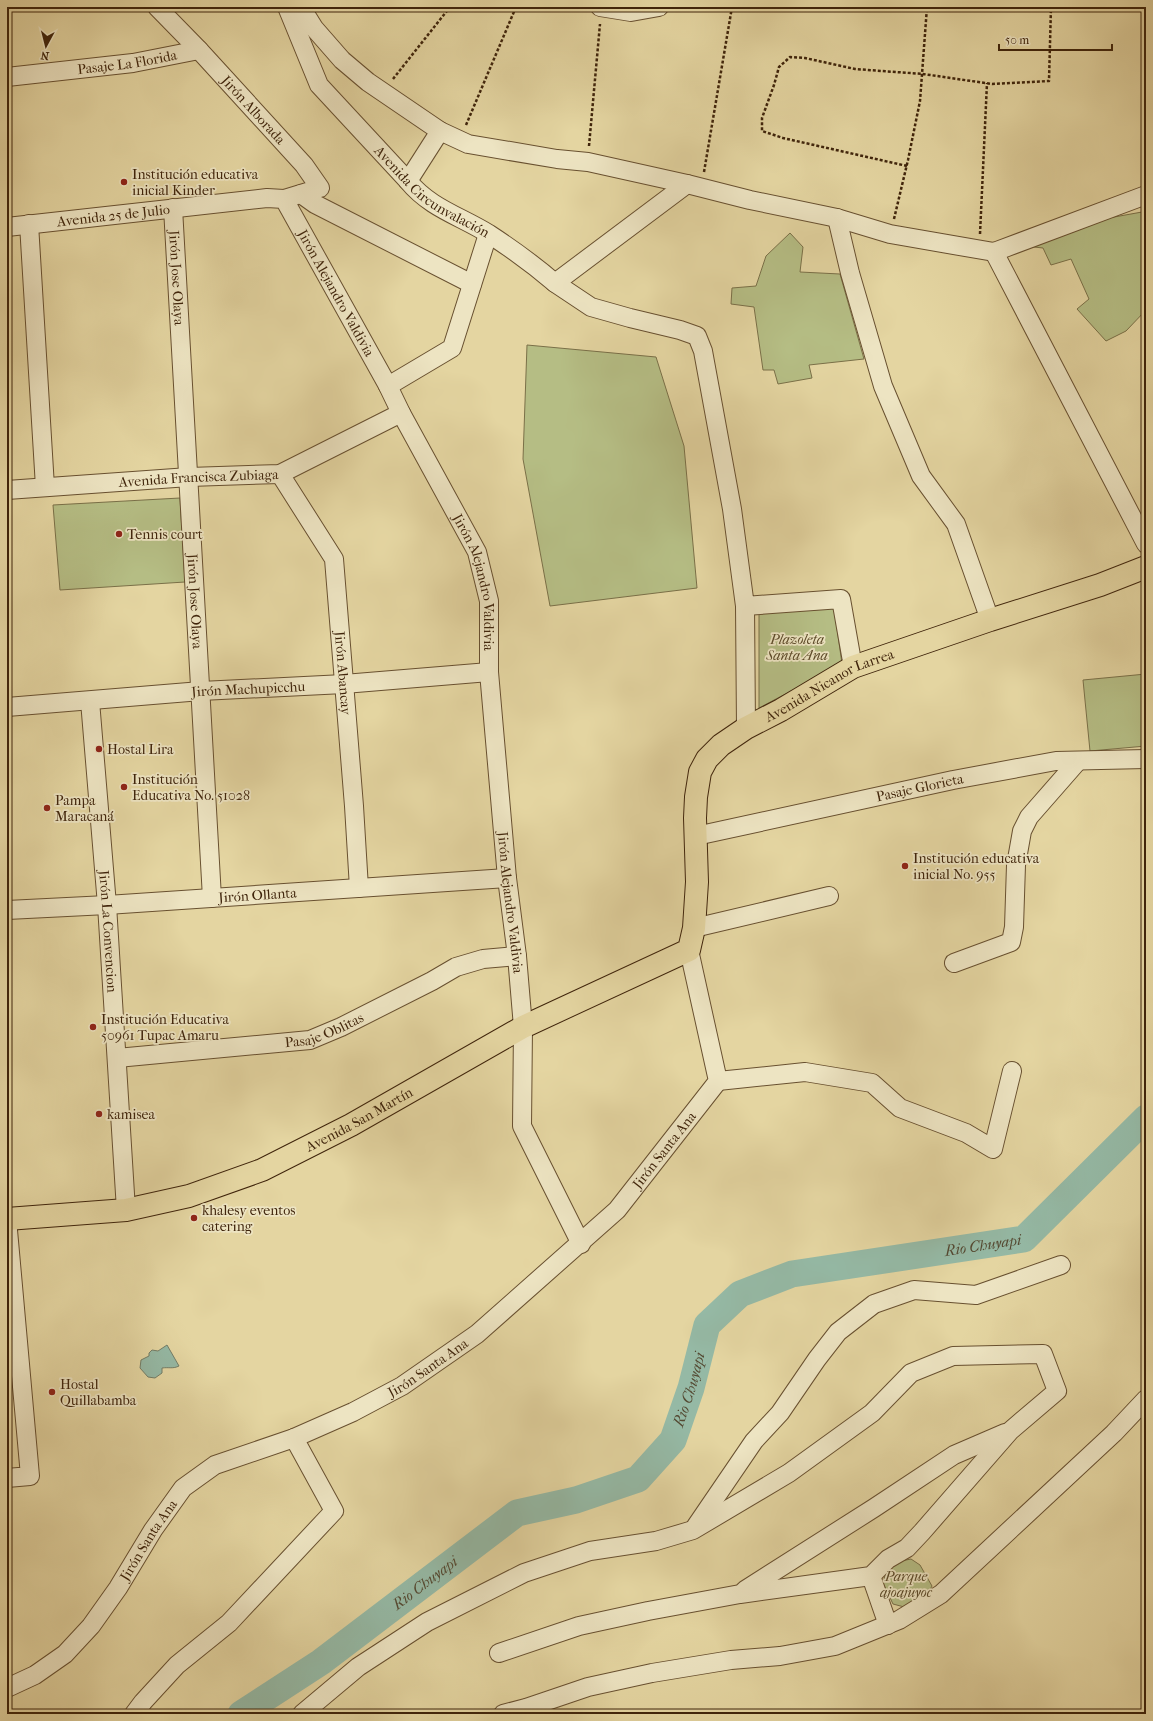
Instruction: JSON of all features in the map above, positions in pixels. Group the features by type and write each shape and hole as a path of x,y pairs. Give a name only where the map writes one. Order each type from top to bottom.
{"main road":[{"name":"Avenida Nicanor Larrea","path":"689,950 694,928 697,882 696,797 700,772 706,759 721,744 746,728 781,710 853,667 990,620 1100,585 1146,567"},
{"name":"Avenida San Martín","path":"7,1219 126,1210 189,1196 262,1170 351,1124 523,1027 689,950"}],"street":[{"name":"Jirón Alborada","path":"157,7 199,50 304,165 320,188 284,197"},
{"name":"Avenida Circunvalación","path":"287,7 319,85 418,193 435,205 488,234 452,348 388,386"},
{"path":"301,7 314,28 342,60 382,92 440,131 468,144 557,159 588,162 750,200 837,218 890,234 987,250 1146,194"},
{"path":"600,7 631,12 659,7"},
{"name":"Pasaje La Florida","path":"7,77 133,63 199,50"},
{"path":"408,181 440,131"},
{"path":"555,284 694,186"},
{"path":"284,197 315,204 472,284"},
{"name":"Avenida 25 de Julio","path":"7,226 284,197"},
{"name":"Jirón Alejandro Valdivia","path":"284,197 477,552 489,601 490,672 507,878 517,956 523,1027 522,1126 581,1244"},
{"name":"Jirón Jose Olaya","path":"173,208 212,898"},
{"path":"837,218 850,273 883,386 921,476 956,524 990,620"},
{"path":"29,224 45,487"},
{"path":"488,234 536,266 555,284 591,307 680,330 697,336 703,350 732,509 744,606 746,728"},
{"path":"987,250 1146,544"},
{"name":"Avenida Francisca Zubiaga","path":"7,490 188,477 280,474 401,413"},
{"name":"Jirón Abancay","path":"280,474 334,559 359,888"},
{"path":"744,606 841,599 853,667"},
{"name":"Jirón Machupicchu","path":"7,707 90,702 201,691 344,684 490,672"},
{"name":"Jirón La Convencion","path":"90,702 117,1058 126,1210"},
{"name":"Pasaje Glorieta","path":"696,836 953,780 1056,761 1146,759"},
{"path":"954,963 1011,942 1014,927 1016,865 1022,830 1029,817 1078,761"},
{"name":"Jirón Ollanta","path":"7,910 106,906 507,878"},
{"path":"694,928 829,896"},
{"path":"689,950 718,1081 805,1072 872,1083 900,1108 966,1133 993,1149 1012,1071"},
{"name":"Pasaje Oblitas","path":"117,1058 310,1040 341,1027 411,992 456,967 483,959 517,956"},
{"name":"Jirón Santa Ana","path":"7,1688 36,1676 65,1654 91,1626 118,1588 153,1530 183,1488 215,1465 294,1438 353,1412 402,1386 477,1334 581,1244 617,1210 718,1081"},
{"path":"7,1219 30,1476 7,1478"},
{"path":"693,1530 754,1441 780,1413 817,1359 838,1332 874,1304 914,1290 976,1295 1061,1265"},
{"path":"302,1714 358,1667 427,1622 524,1573 590,1551 656,1541 693,1530 789,1473 872,1413 910,1372 953,1356 1043,1354 1057,1390 1010,1431 907,1548 888,1559 870,1576 740,1594 648,1611 579,1626 499,1653"},
{"path":"503,1714 526,1708 588,1687 652,1673 731,1660 780,1656 835,1646 899,1620 941,1594 1114,1433 1146,1399"},
{"path":"740,1594 954,1455 1010,1431"},
{"path":"134,1714 177,1665 229,1623 334,1511 294,1438"},
{"path":"870,1576 888,1625"}],"path":[{"path":"382,92 450,7"},
{"path":"460,140 516,7"},
{"path":"588,162 600,7"},
{"path":"694,186 710,133 732,7"},
{"path":"890,234 907,166 920,100 927,7"},
{"path":"907,166 783,138 762,131 762,118 779,67 790,56 856,69 923,74 987,83 1049,81 1051,7"},
{"path":"987,83 987,250"}],"green space":[{"path":"1142,212 1146,219 1146,310 1126,331 1106,341 1077,309 1089,299 1071,259 1051,265 1043,248 1025,246 1081,223"},
{"path":"790,233 803,247 800,272 840,274 864,359 809,365 812,378 778,384 774,370 763,370 754,307 731,304 732,288 756,286 766,256"},
{"path":"527,345 656,357 684,446 697,588 550,606 523,459"},
{"name":"Tennis court","path":"180,498 185,582 60,590 53,505"},
{"name":"Plazoleta Santa Ana","path":"834,607 842,664 759,708 759,614"},
{"path":"1146,674 1146,746 1090,751 1083,680"},
{"name":"Parque ajoajuyoc","path":"911,1559 920,1565 932,1586 926,1597 908,1608 893,1604 883,1583 886,1572 901,1561"}],"shaded area":[{"path":"167,1345 179,1366 173,1368 162,1368 162,1373 155,1378 148,1377 140,1368 141,1360 149,1356 149,1353 152,1350 158,1351"}],"waterway":[{"name":"Rio Chuyapi","path":"241,1714 321,1662 517,1513 576,1500 638,1479 673,1440 691,1388 707,1325 740,1294 792,1274 1024,1239 1146,1118"}],"place":[{"name":"Institución educativa inicial Kinder","path":"124,182"},
{"name":"Tennis court","path":"119,534"},
{"name":"Hostal Lira","path":"99,749"},
{"name":"Institución Educativa No. 51028","path":"124,787"},
{"name":"Pampa Maracaná","path":"47,808"},
{"name":"Institución educativa inicial No. 955","path":"905,866"},
{"name":"Institución Educativa 50961 Tupac Amaru","path":"93,1027"},
{"name":"kamisea","path":"99,1114"},
{"name":"khalesy eventos catering","path":"194,1218"},
{"name":"Hostal Quillabamba","path":"52,1392"}]}
